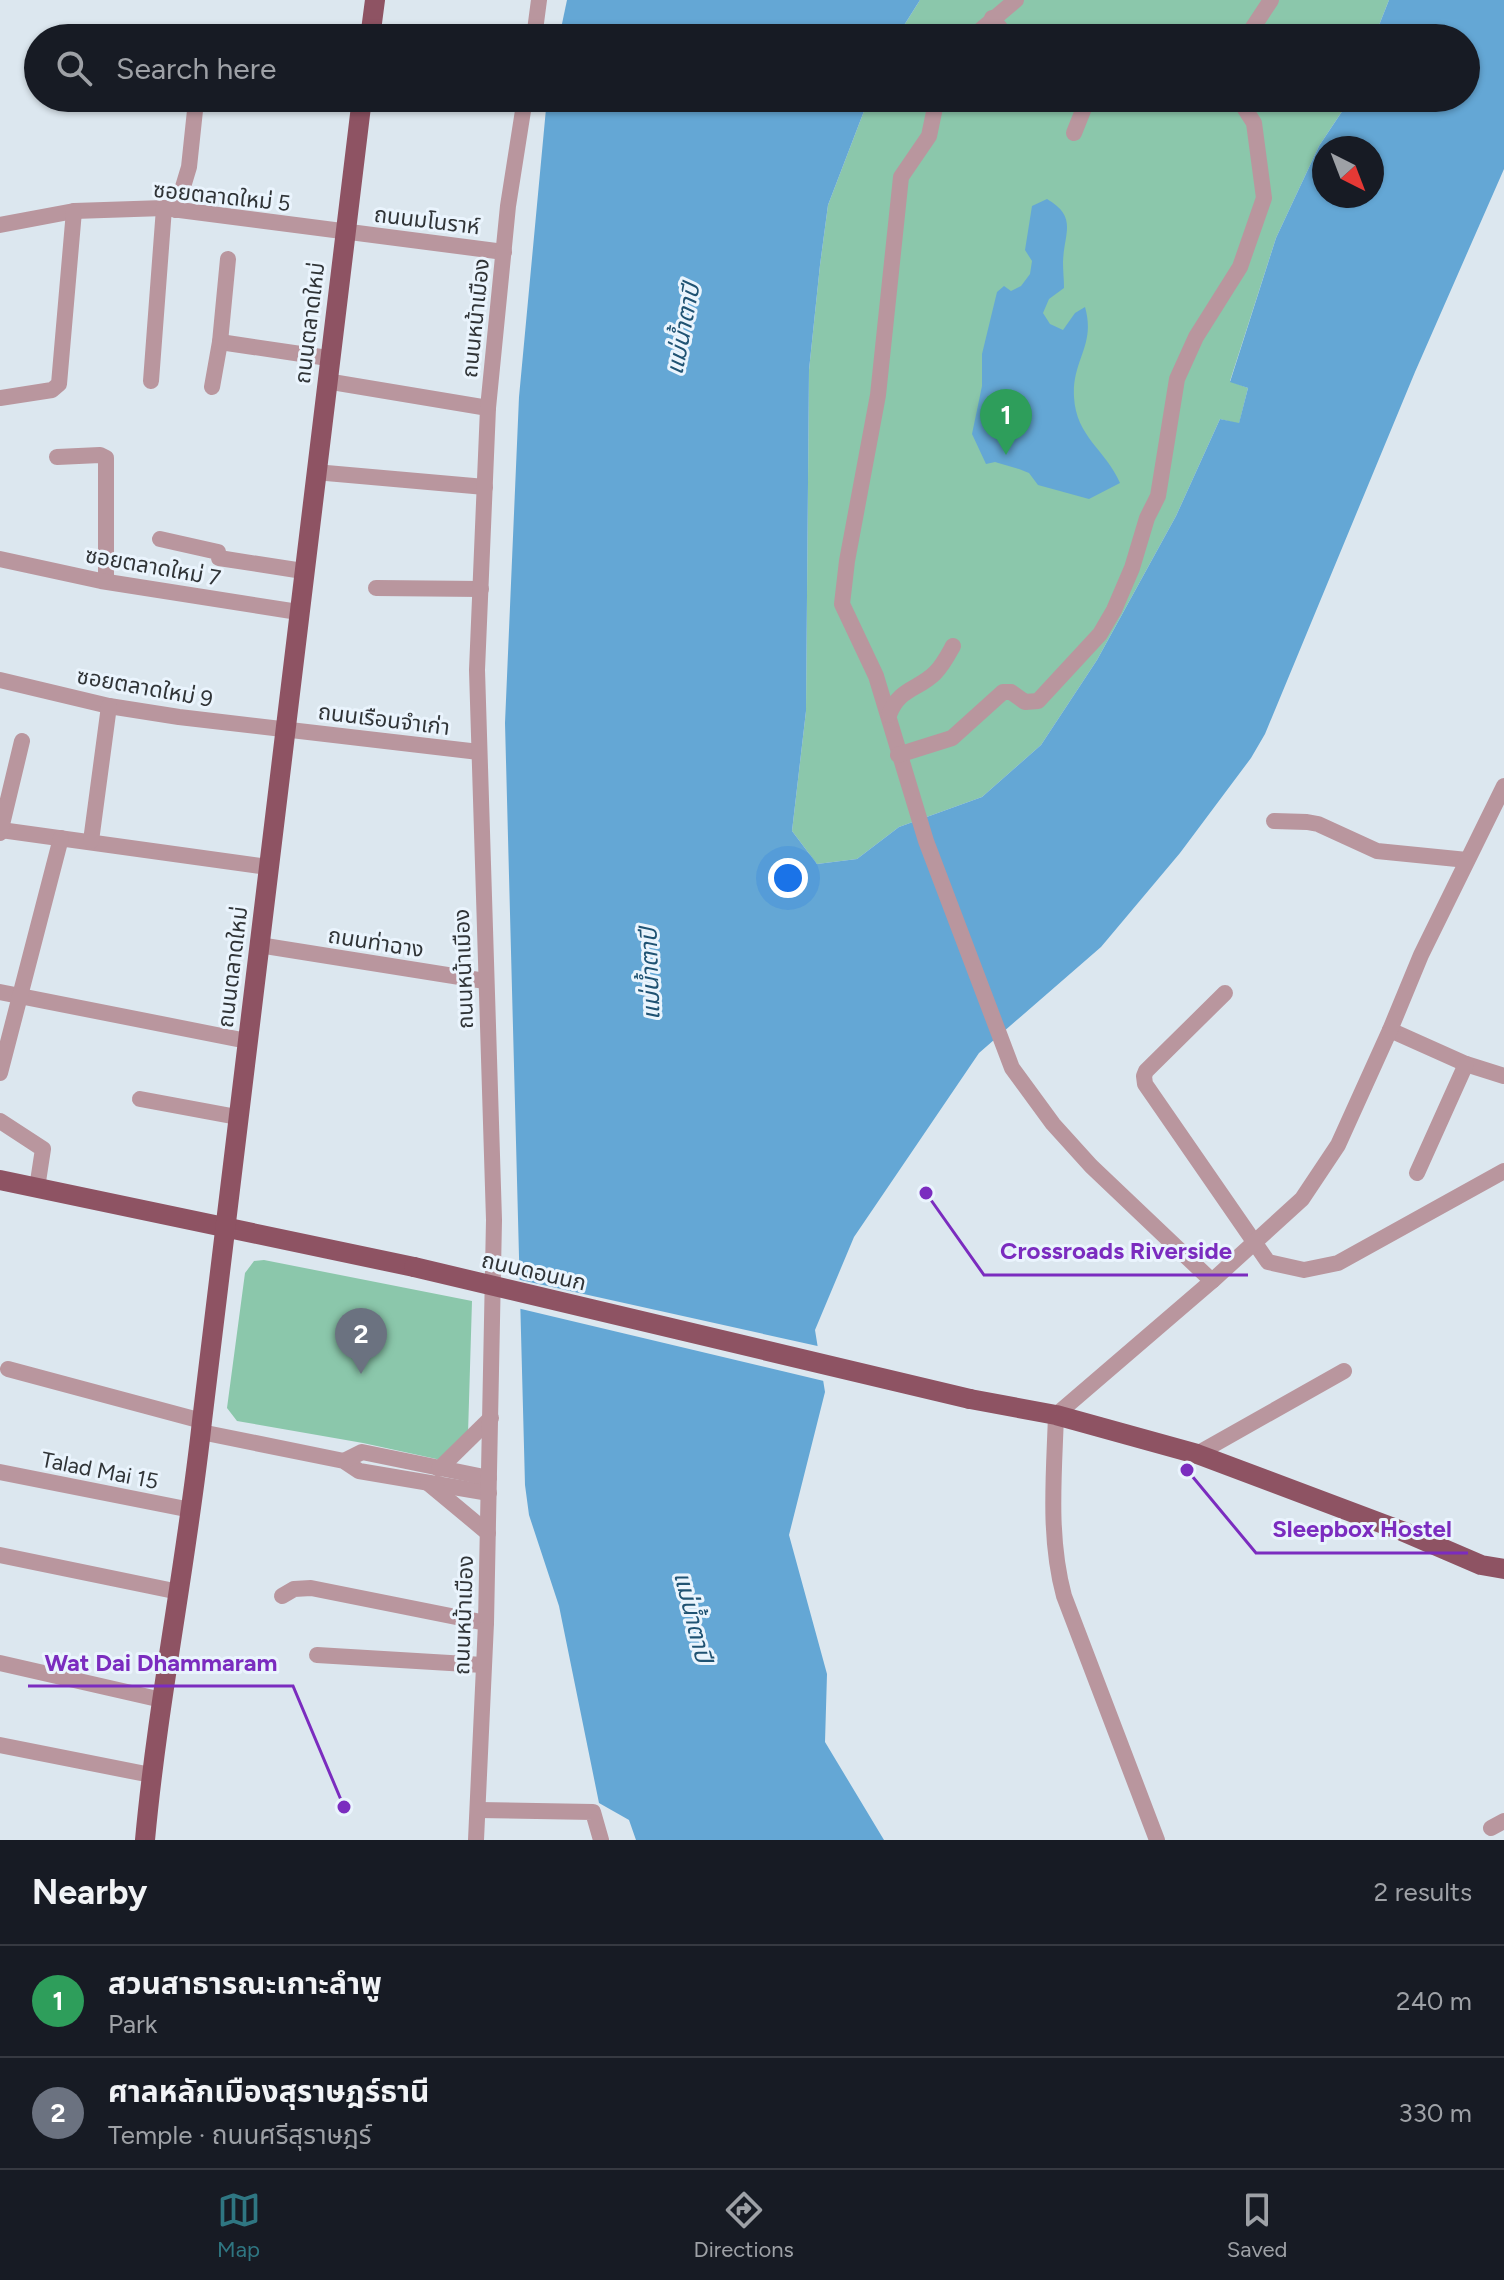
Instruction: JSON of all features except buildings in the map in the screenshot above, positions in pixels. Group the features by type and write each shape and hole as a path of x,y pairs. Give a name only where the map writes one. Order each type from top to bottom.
{"main road":[{"path":"372,24 375,0"},
{"name":"ถนนตลาดใหม่","path":"145,1840 151,1775 202,1426 223,1226 360,112"},
{"name":"ถนนดอนนก","path":"0,1180 414,1267 970,1399 1056,1415 1197,1454 1402,1531 1481,1565 1504,1569"}],"street":[{"path":"536,24 539,0"},
{"path":"986,24 1016,0"},
{"path":"1255,24 1271,0"},
{"path":"992,18 997,24"},
{"path":"151,381 170,209 189,167 195,112"},
{"name":"ถนนหน้าเมือง","path":"476,1840 486,1623 494,1220 477,670 488,408 508,206 523,112"},
{"path":"934,112 929,136 901,177 878,395 842,604 869,659 926,841 1005,1054 1030,1094 1070,1143 1212,1281"},
{"path":"1074,133 1082,112"},
{"path":"898,755 952,738 1003,692 1011,692 1021,701 1031,703 1041,698 1100,634 1114,610 1158,496 1177,379 1196,337 1240,267 1264,198 1254,123 1247,112"},
{"name":"ซอยตลาดใหม่ 5","path":"0,225 74,211 170,209 345,233"},
{"path":"0,398 52,390 59,384 74,211"},
{"name":"ถนนมโนราห์","path":"345,233 504,252"},
{"path":"212,387 228,259"},
{"path":"220,342 328,358"},
{"path":"326,381 488,408"},
{"path":"57,457 100,455 106,458 106,581"},
{"path":"315,472 485,487"},
{"path":"160,539 218,552 219,558 303,571"},
{"name":"ซอยตลาดใหม่ 7","path":"0,559 106,581 298,612"},
{"path":"376,588 481,589"},
{"path":"889,715 895,702 907,690 937,672 953,646"},
{"name":"ซอยตลาดใหม่ 9","path":"0,680 109,706 284,729"},
{"path":"91,841 109,706"},
{"name":"ถนนเรือนจำเก่า","path":"284,729 479,752"},
{"path":"22,741 0,831 268,867"},
{"path":"1157,1840 1056,1568 1053,1537 1056,1415 1302,1199 1338,1145 1421,955 1504,788"},
{"path":"1274,821 1318,824 1377,851 1467,860"},
{"path":"0,1073 61,838"},
{"name":"ถนนท่าฉาง","path":"259,945 485,981"},
{"path":"0,992 247,1041"},
{"path":"1225,993 1146,1071 1145,1084 1268,1262 1304,1270 1338,1263 1504,1171"},
{"path":"1390,1030 1466,1064 1504,1076"},
{"path":"1417,1173 1466,1064"},
{"path":"140,1099 237,1117"},
{"path":"0,1121 43,1149 37,1188"},
{"path":"8,1369 202,1426 344,1461 359,1471 426,1482 489,1486"},
{"path":"1197,1454 1344,1371"},
{"path":"439,1469 491,1418"},
{"path":"344,1461 362,1452 439,1469 489,1486"},
{"name":"Talad Mai 15","path":"0,1472 191,1510"},
{"path":"426,1482 488,1533"},
{"path":"0,1555 179,1592"},
{"path":"282,1596 294,1589 311,1588 486,1623"},
{"path":"317,1655 483,1665"},
{"path":"0,1663 162,1700"},
{"path":"0,1745 151,1775"},
{"path":"478,1810 593,1812 601,1840"}],"green space":[{"path":"920,0 1389,0 1380,24 905,24"},
{"path":"864,112 1342,112 1326,136 1312,136 1312,161 1276,238 1230,381 1248,388 1239,424 1220,419 1176,516 1097,660 1041,745 982,797 899,827 857,859 817,864 792,831 806,711 809,370 828,205"},
{"path":"264,1260 472,1301 468,1434 441,1460 237,1421 227,1408 245,1273 254,1261"}],"water":[{"path":"567,0 920,0 905,24 562,24"},
{"name":"แม่น้ำตาปี","path":"1389,0 1504,0 1504,169 1415,372 1265,734 1251,758 1180,853 1101,947 979,1053 854,1237 815,1330 825,1392 789,1535 827,1674 825,1742 884,1840 636,1840 629,1820 599,1803 559,1606 529,1515 525,1485 505,723 519,397 546,112 864,112 828,205 809,370 806,711 792,831 817,864 857,859 899,827 982,797 1041,745 1097,660 1176,516 1220,419 1239,423 1248,388 1230,382 1276,238 1312,161 1312,208 1384,208 1384,136 1326,136 1342,112 1480,112 1480,24 1380,24"},
{"path":"1047,199 1063,212 1067,226 1064,288 1049,299 1043,313 1050,324 1063,330 1075,313 1085,307 1088,332 1074,384 1076,411 1086,433 1120,483 1089,499 1038,485 1029,473 1019,469 995,462 986,464 972,434 982,386 982,354 997,292 1004,286 1011,291 1021,286 1030,274 1032,261 1025,250 1032,206"}],"pier":[{"path":"516,1279 822,1347 828,1382 517,1308"}],"place":[{"name":"สวนสาธารณะเกาะลำพู","path":"1006,455"},
{"name":"Crossroads Riverside","path":"926,1193"},
{"name":"ศาลหลักเมืองสุราษฎร์ธานี","path":"361,1374"},
{"name":"Sleepbox Hostel","path":"1187,1470"},
{"name":"Wat Dai Dhammaram","path":"344,1807"}]}
